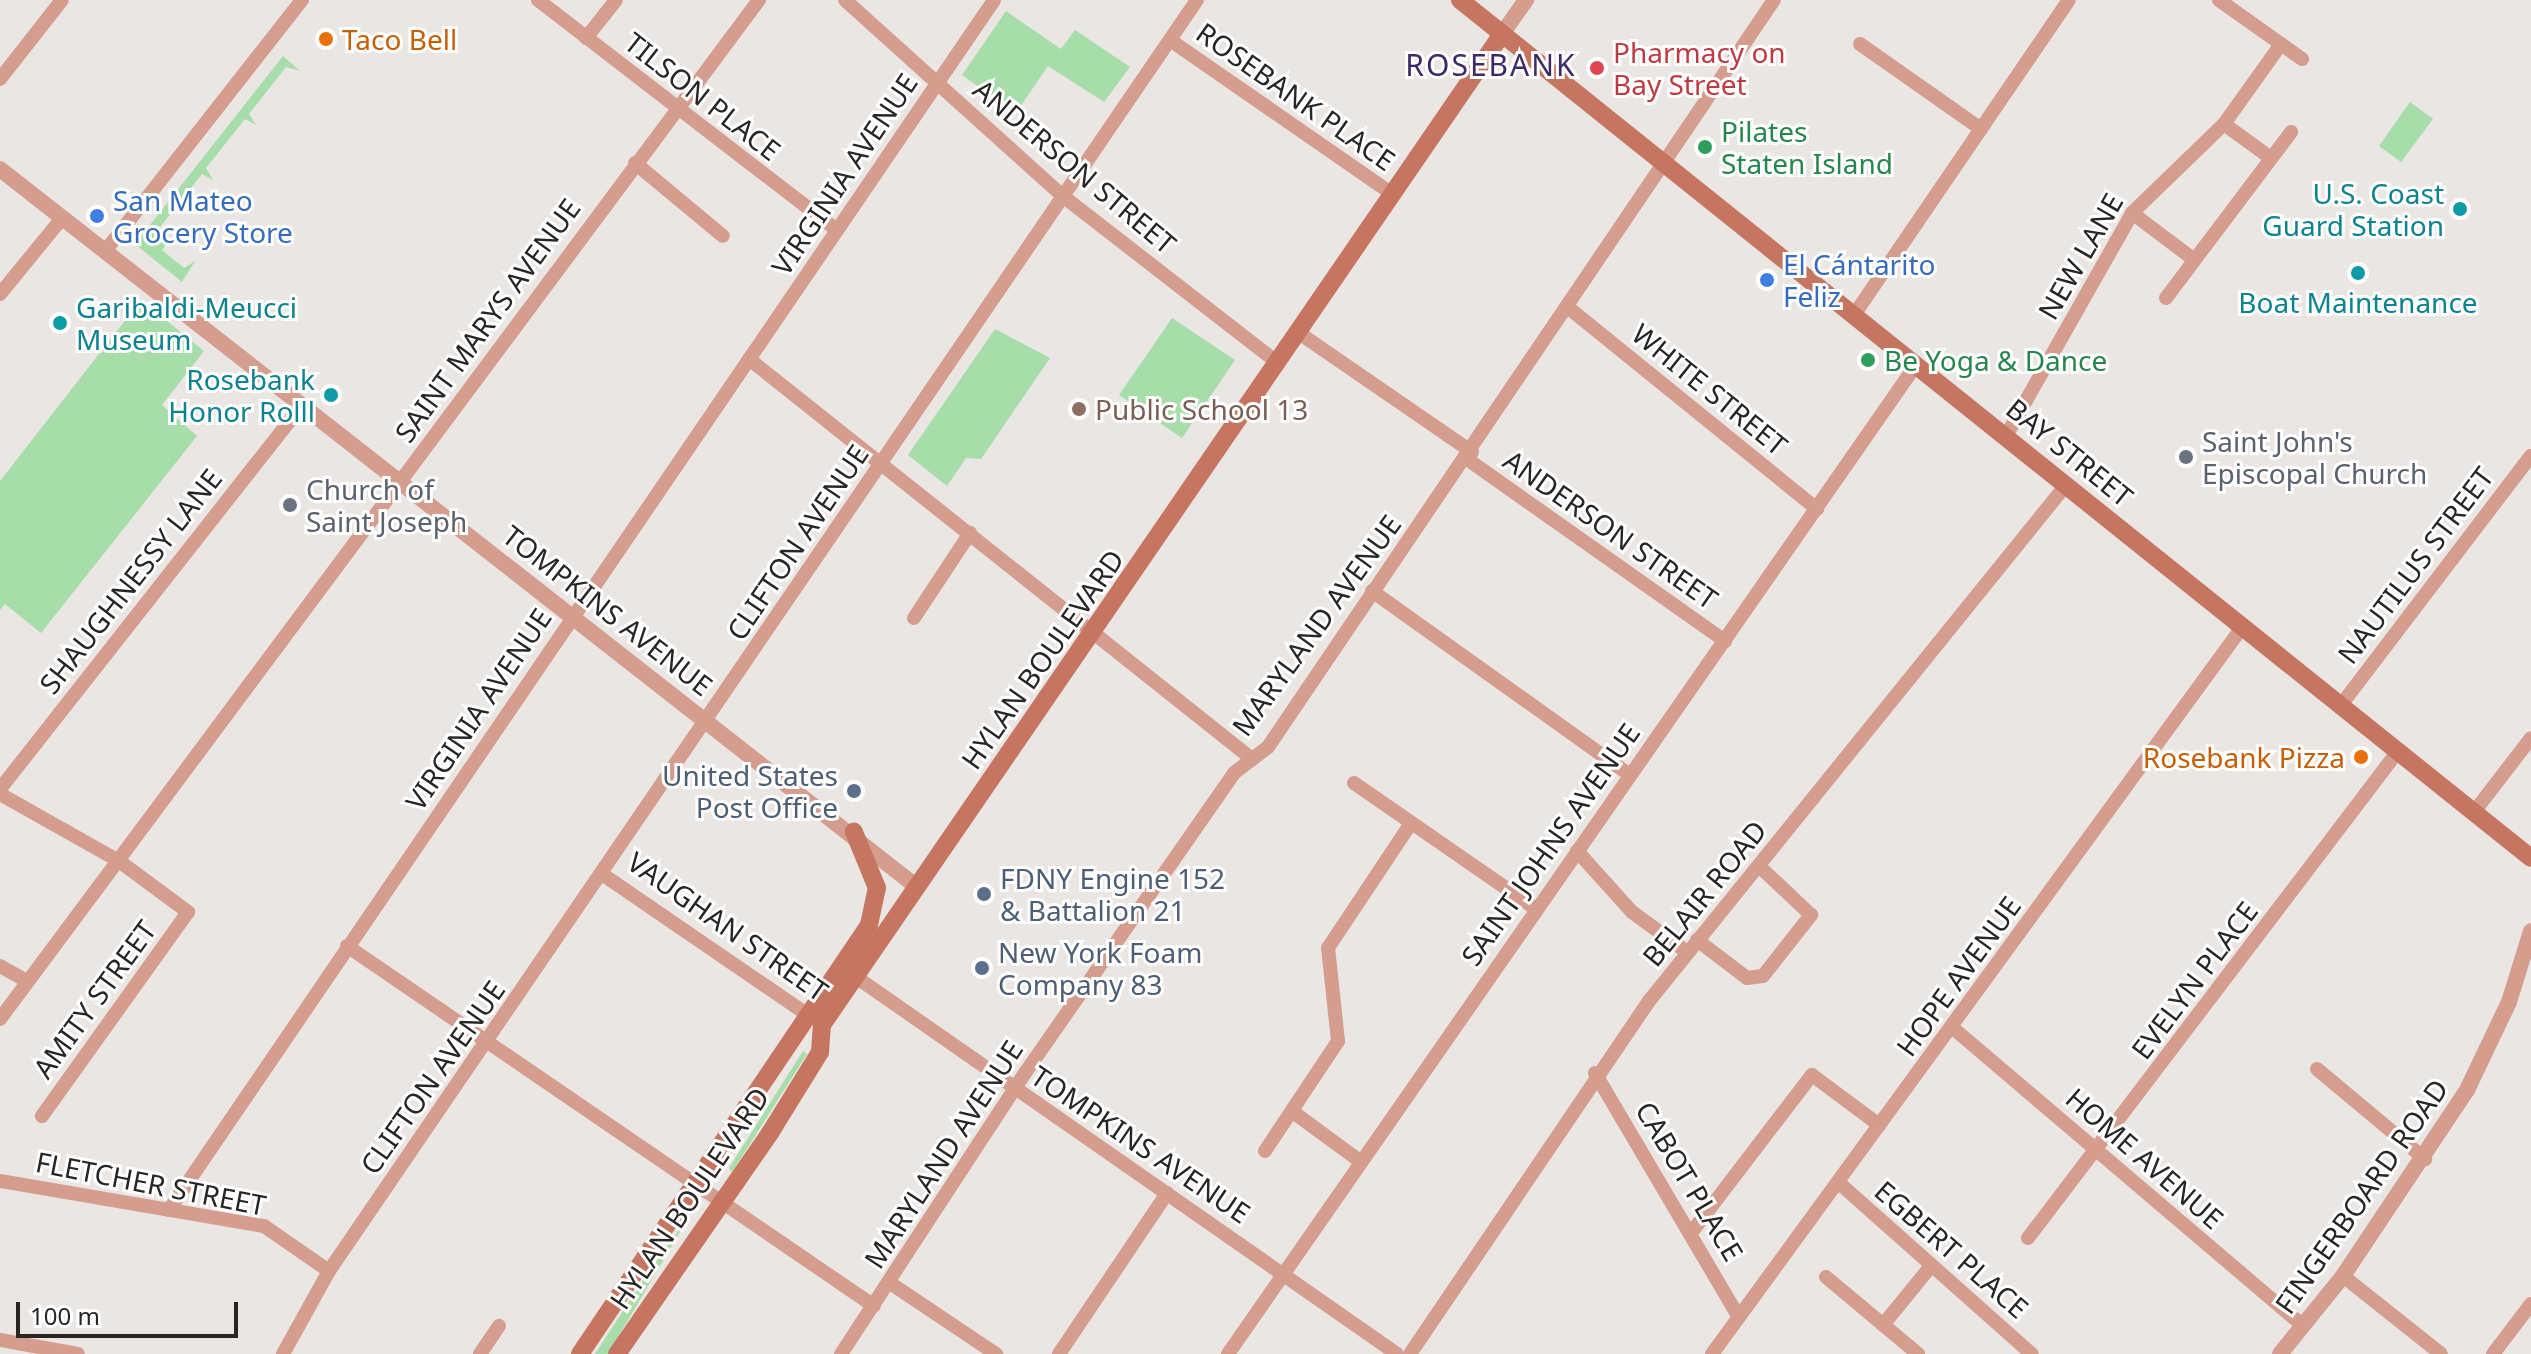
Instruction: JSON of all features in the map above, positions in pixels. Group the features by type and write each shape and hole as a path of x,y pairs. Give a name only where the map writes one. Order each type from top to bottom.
{"main road":[{"name":"BAY STREET","path":"1460,0 2531,858"},
{"name":"HYLAN BOULEVARD","path":"580,1354 817,1022 856,977 1095,633 1502,34"},
{"path":"817,1022 873,917 872,863 854,832"},
{"name":"HYLAN BOULEVARD","path":"617,1354 820,1052 817,1022"}],"street":[{"path":"0,79 62,0"},
{"path":"106,250 302,0"},
{"name":"TILSON PLACE","path":"538,0 675,109 837,230"},
{"path":"586,38 616,0"},
{"name":"SAINT MARYS AVENUE","path":"0,1019 759,0"},
{"name":"ANDERSON STREET","path":"845,0 1064,197 1278,363"},
{"name":"VIRGINIA AVENUE","path":"169,1210 994,0"},
{"name":"CLIFTON AVENUE","path":"283,1354 329,1271 488,1043 1197,0"},
{"name":"HYLAN BOULEVARD","path":"1502,34 1526,0"},
{"name":"MARYLAND AVENUE","path":"841,1354 1234,773 1268,747 1372,591 1469,456 1774,0"},
{"path":"1854,315 2069,0"},
{"path":"2219,0 2302,59"},
{"name":"ROSEBANK PLACE","path":"1170,40 1392,194"},
{"path":"1860,44 1981,129"},
{"name":"NEW LANE","path":"2006,436 2132,213 2224,124 2281,44"},
{"path":"2224,124 2268,156"},
{"path":"2166,298 2268,156 2291,132"},
{"path":"635,163 723,236"},
{"name":"TOMPKINS AVENUE","path":"0,169 399,482 854,832 917,887"},
{"path":"2132,213 2192,258"},
{"path":"0,294 63,217"},
{"name":"WHITE STREET","path":"1570,309 1817,509"},
{"name":"ANDERSON STREET","path":"1299,333 1725,641"},
{"path":"749,359 1252,759"},
{"name":"SAINT JOHNS AVENUE","path":"1228,1354 1916,365"},
{"name":"SHAUGHNESSY LANE","path":"0,791 302,405"},
{"name":"NAUTILUS STREET","path":"2341,705 2531,456"},
{"name":"BELAIR ROAD","path":"1410,1354 1595,1073 1687,952 1760,867 2066,485"},
{"path":"914,618 970,533"},
{"path":"1372,591 1630,775"},
{"name":"HOPE AVENUE","path":"1712,1354 1953,1028 2243,626"},
{"path":"2474,812 2531,738"},
{"name":"EVELYN PLACE","path":"2028,1238 2098,1152 2398,751"},
{"path":"1354,783 1536,909"},
{"path":"0,791 119,861"},
{"path":"1265,1151 1338,1041 1328,948 1411,823"},
{"path":"1577,851 1632,912 1687,952"},
{"name":"AMITY STREET","path":"42,1116 188,912 119,861"},
{"path":"1697,940 1747,978 1763,976 1811,915 1760,867"},
{"name":"VAUGHAN STREET","path":"602,874 817,1022"},
{"name":"FINGERBOARD ROAD","path":"2280,1354 2343,1276 2425,1159 2494,1039 2531,931"},
{"path":"347,946 874,1306"},
{"path":"0,966 27,981"},
{"name":"TOMPKINS AVENUE","path":"856,977 1397,1354"},
{"name":"HOME AVENUE","path":"1953,1028 2303,1326"},
{"path":"2317,1069 2425,1159"},
{"name":"CABOT PLACE","path":"1595,1073 1739,1317"},
{"path":"1691,1233 1812,1075 1879,1125"},
{"path":"1293,1112 1361,1162"},
{"name":"FLETCHER STREET","path":"0,1181 264,1226 329,1271"},
{"name":"EGBERT PLACE","path":"1838,1182 2032,1354"},
{"path":"1059,1354 1167,1193"},
{"path":"1883,1325 1931,1266"},
{"path":"2343,1276 2441,1354"},
{"path":"1826,1277 1918,1354"},
{"path":"890,1283 990,1350"},
{"path":"2493,1354 2531,1304"},
{"path":"480,1354 499,1326"},
{"path":"0,1340 78,1354"}],"green space":[{"path":"1006,11 1061,49 1075,30 1130,67 1104,102 1048,66 1016,113 962,75"},
{"path":"283,56 300,71 286,67 249,114 256,125 245,119 206,168 213,180 202,174 160,227 170,239 162,250 184,268 195,261 182,282 135,244"},
{"path":"2410,102 2433,119 2401,162 2379,146"},
{"path":"141,300 204,351 162,405 197,436 41,633 5,604 0,610 0,481"},
{"path":"1172,318 1235,360 1182,438 1119,395"},
{"path":"995,329 1050,358 981,459 966,458 947,486 908,455"},
{"path":"803,1051 807,1054 732,1172 729,1168"},
{"path":"690,1215 608,1354 595,1354 649,1271"}],"place":[{"name":"Taco Bell","path":"326,39"},
{"name":"Pharmacy on Bay Street","path":"1597,68"},
{"name":"Pilates Staten Island","path":"1705,147"},
{"name":"U.S. Coast Guard Station","path":"2460,209"},
{"name":"San Mateo Grocery Store","path":"97,216"},
{"name":"Boat Maintenance","path":"2358,273"},
{"name":"El Cántarito Feliz","path":"1767,280"},
{"name":"Garibaldi-Meucci Museum","path":"60,323"},
{"name":"Be Yoga & Dance","path":"1868,360"},
{"name":"Rosebank Honor Rolll","path":"331,395"},
{"name":"Public School 13","path":"1079,409"},
{"name":"Saint John's Episcopal Church","path":"2186,457"},
{"name":"Church of Saint Joseph","path":"290,505"},
{"name":"Rosebank Pizza","path":"2361,757"},
{"name":"United States Post Office","path":"854,791"},
{"name":"FDNY Engine 152 & Battalion 21","path":"984,894"},
{"name":"New York Foam Company 83","path":"982,968"}],"district":[{"name":"ROSEBANK","path":"1491,65"}]}
